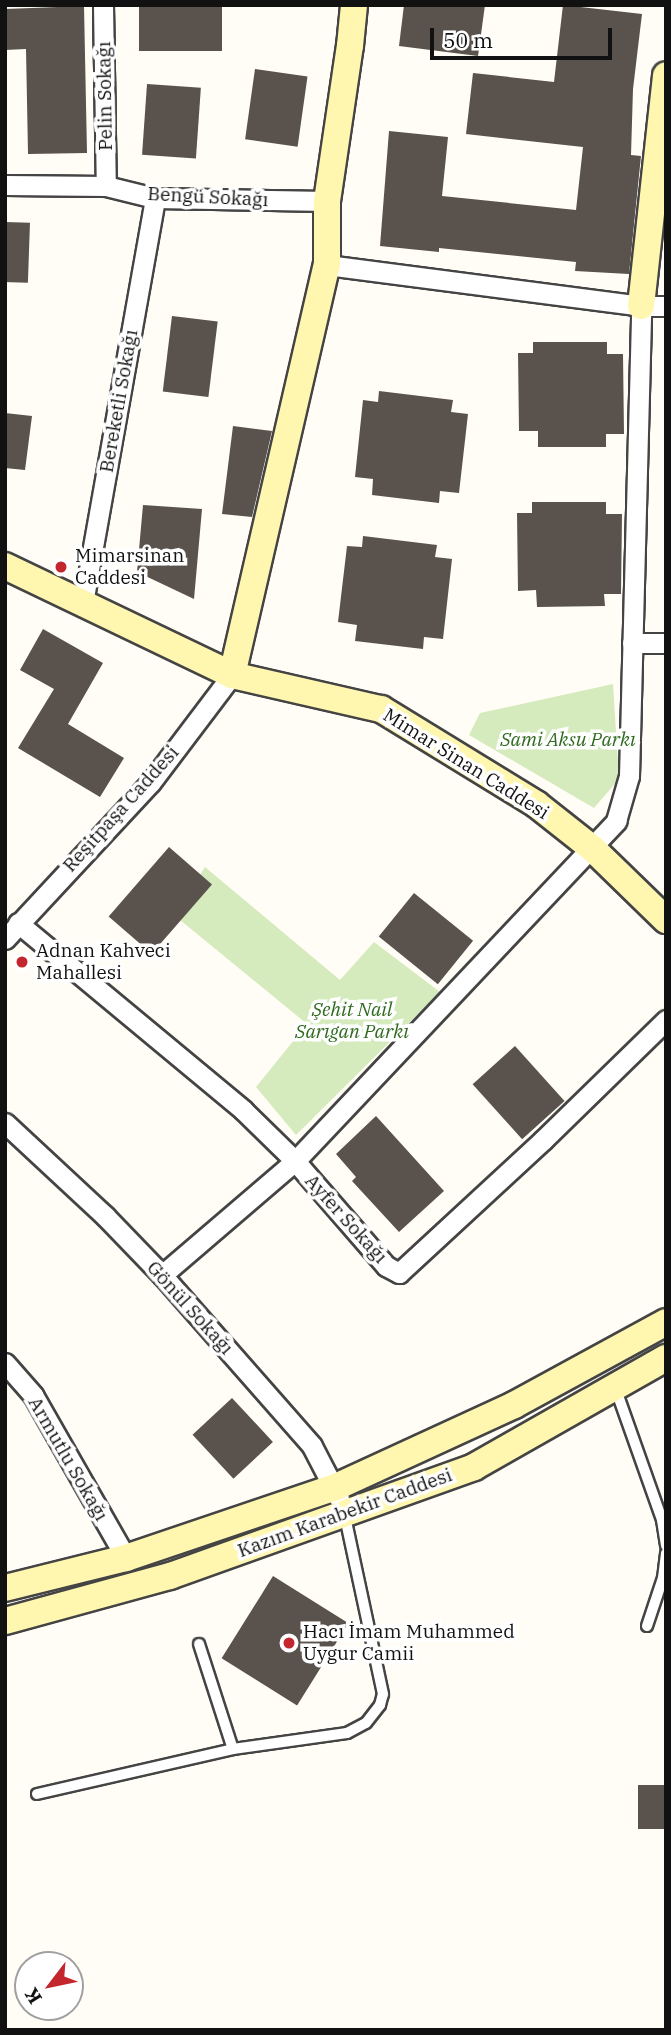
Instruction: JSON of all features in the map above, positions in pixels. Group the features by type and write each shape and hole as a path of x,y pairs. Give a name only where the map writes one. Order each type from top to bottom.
{"street":[{"name":"Pelin Sokağı","path":"103,5 106,186"},
{"path":"232,675 327,265 327,201 351,46 354,5"},
{"path":"162,1275 295,1161 593,849 616,821 629,776 632,643 666,75"},
{"name":"Bengü Sokağı","path":"5,185 106,186 155,198 327,201"},
{"name":"Bereketli Sokağı","path":"83,604 155,198"},
{"path":"327,265 653,306"},
{"name":"Mimar Sinan Caddesi","path":"5,566 232,675 381,709 536,804 593,849 666,920"},
{"path":"632,643 666,643"},
{"name":"Reşitpaşa Caddesi","path":"5,939 151,782 232,675"},
{"name":"Ayfer Sokağı","path":"18,923 243,1110 295,1161 386,1266 399,1273 533,1149 666,1020"},
{"name":"Gönül Sokağı","path":"5,1123 105,1216 162,1275 312,1446 336,1487 344,1516"},
{"path":"5,1588 127,1558 336,1487 514,1405 666,1322"},
{"name":"Kazım Karabekir Caddesi","path":"5,1621 170,1576 344,1516 474,1466 666,1358"},
{"name":"Armutlu Sokağı","path":"5,1363 33,1395 127,1558"}],"lane":[{"path":"615,1387 662,1520 666,1546"},
{"path":"37,1794 233,1749 347,1733 366,1723 380,1705 383,1694 344,1516"},
{"path":"647,1626 663,1578 666,1553"},
{"path":"199,1644 233,1749"}],"green space":[{"name":"Sami Aksu Parkı","path":"613,684 619,779 594,808 469,735 480,713"},
{"name":"Şehit Nail Sarıgan Parkı","path":"205,867 340,980 374,942 440,992 296,1135 256,1087 307,1024 174,915"}],"building":[{"path":"139,5 222,5 222,51 139,51"},
{"path":"404,5 485,5 478,56 399,46"},
{"path":"563,5 642,14 633,89 631,155 641,156 629,274 575,271 576,262 439,248 439,252 380,246 389,131 448,137 442,196 576,210 583,147 466,134 473,73 554,82"},
{"path":"84,6 87,153 28,154 26,49 5,50 5,9"},
{"path":"255,69 307,76 298,147 245,139"},
{"path":"147,84 201,88 196,159 142,155"},
{"path":"5,222 30,223 28,283 5,282"},
{"path":"172,316 218,322 208,397 163,391"},
{"path":"533,342 607,342 607,354 623,354 624,434 606,434 606,447 538,447 538,431 519,431 518,353 533,353"},
{"path":"379,391 453,400 451,412 468,414 459,493 440,491 439,503 372,495 373,479 355,477 363,400 378,402"},
{"path":"5,413 32,416 25,470 5,468"},
{"path":"233,426 272,431 252,517 222,514"},
{"path":"532,502 606,502 606,514 622,514 621,594 604,594 605,606 537,607 536,590 518,591 517,513 532,513"},
{"path":"143,505 202,509 194,599 137,572"},
{"path":"363,536 437,545 435,557 452,559 443,639 424,637 423,649 355,641 357,625 338,622 347,546 362,547"},
{"path":"43,629 103,663 68,724 124,758 100,797 18,748 54,689 20,670"},
{"path":"169,847 212,884 152,954 109,916"},
{"path":"414,893 473,941 438,984 379,937"},
{"path":"515,1046 565,1101 522,1139 473,1084"},
{"path":"376,1116 444,1191 399,1232 352,1181 356,1177 336,1154"},
{"path":"232,1398 273,1442 233,1479 193,1435"},
{"name":"Hacı İmam Muhammed Uygur Camii","path":"273,1576 348,1623 297,1705 222,1658"},
{"path":"638,1785 666,1785 666,1829 638,1829"}],"place":[{"name":"Mimarsinan Caddesi","path":"61,567"},
{"name":"Adnan Kahveci Mahallesi","path":"22,962"},
{"name":"Hacı İmam Muhammed Uygur Camii","path":"289,1643"}]}
